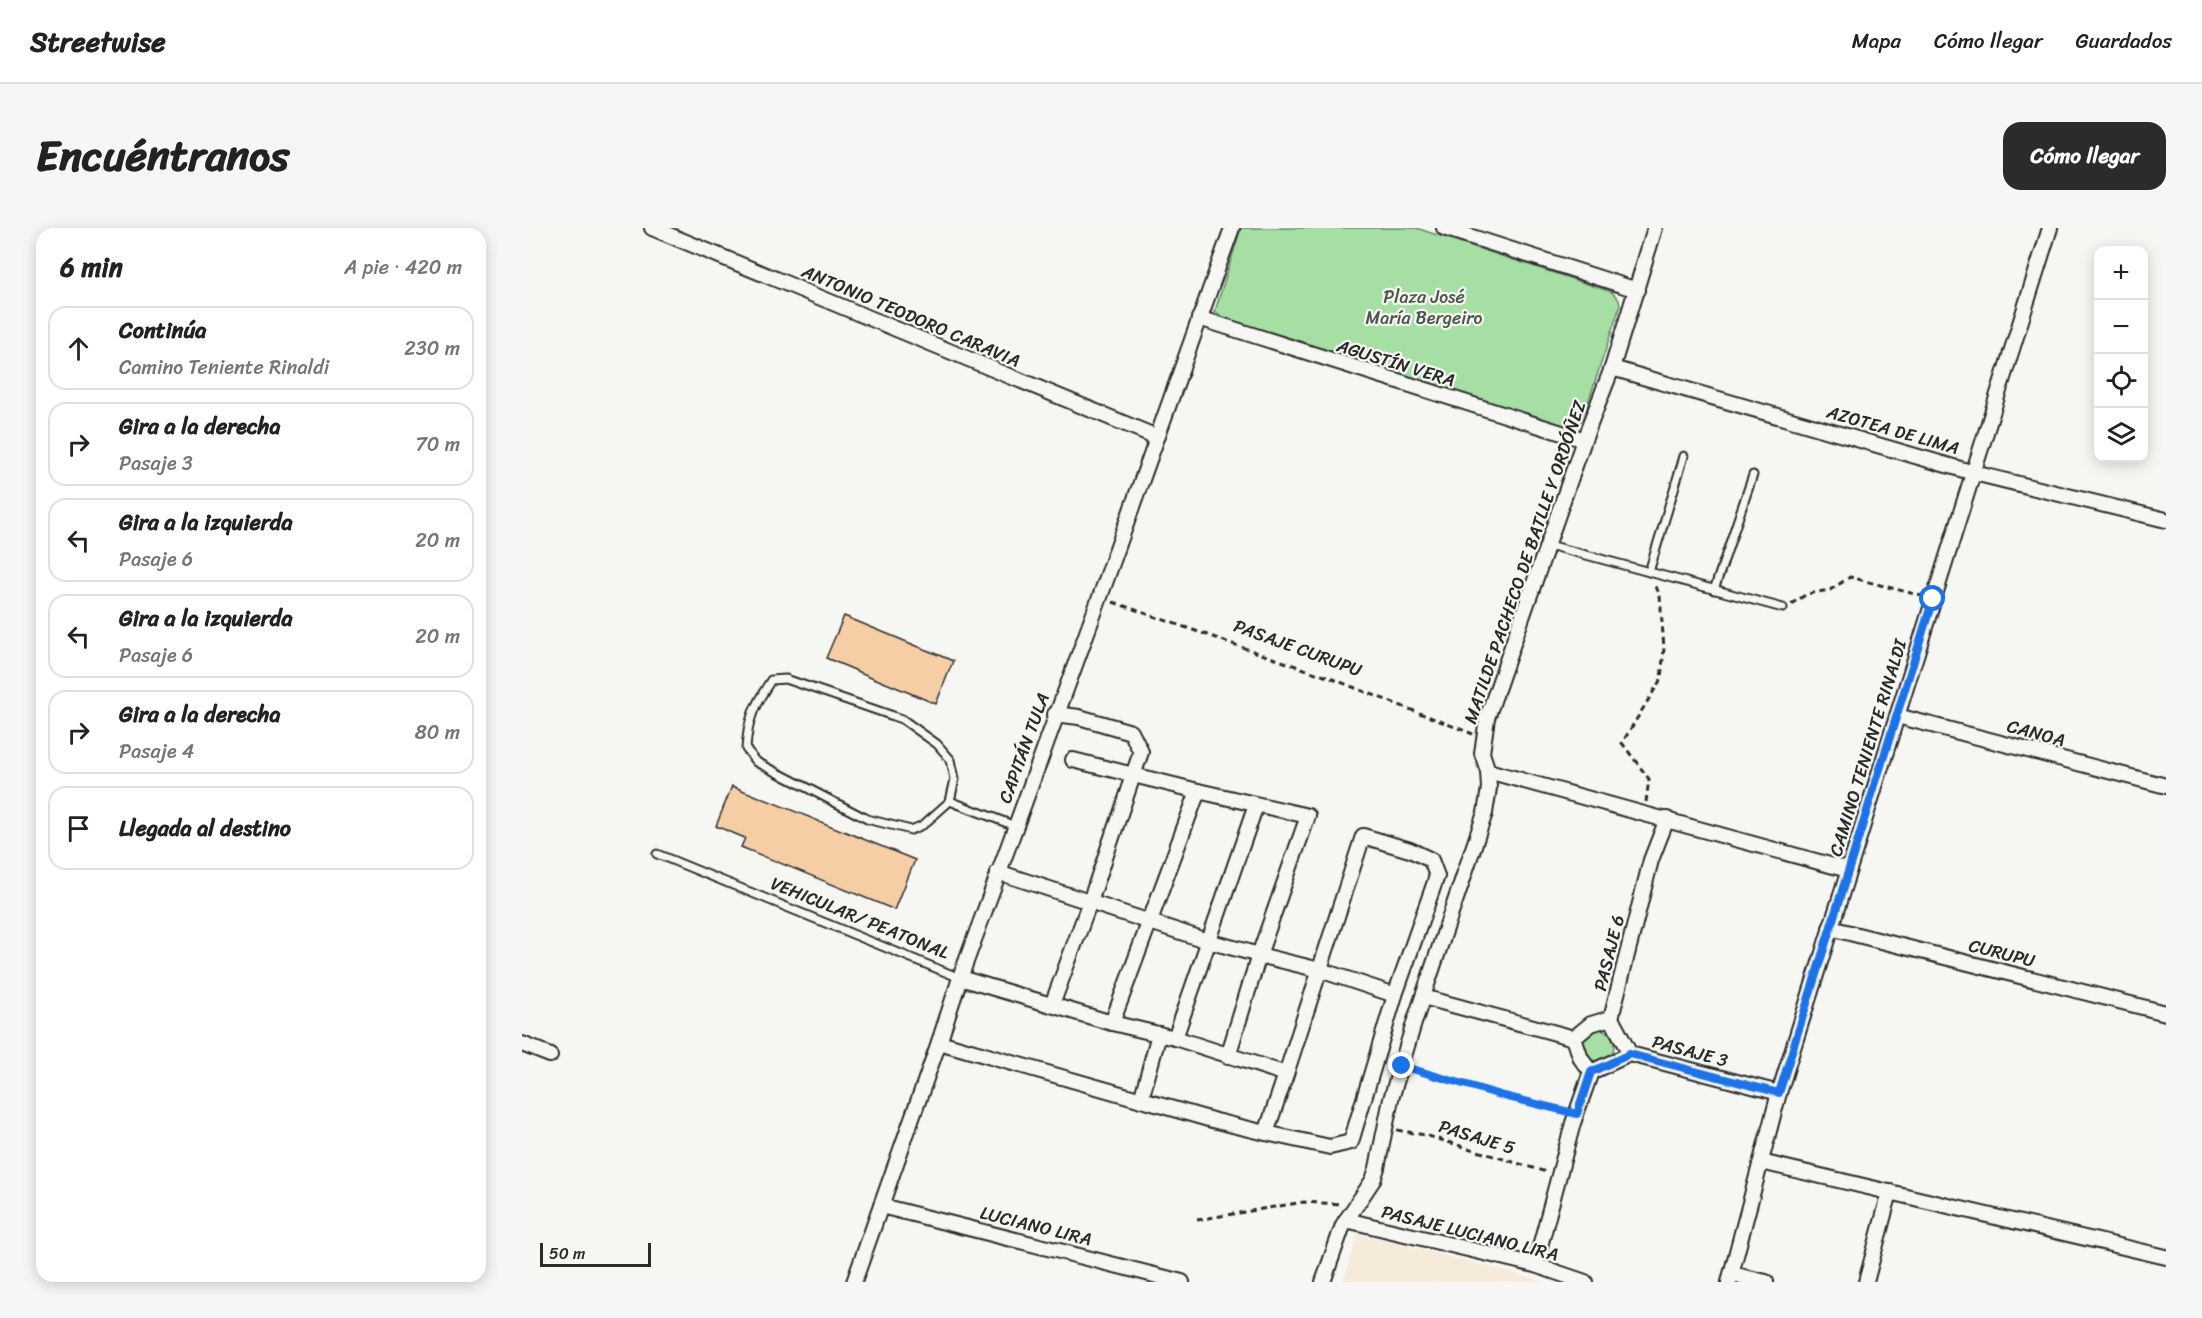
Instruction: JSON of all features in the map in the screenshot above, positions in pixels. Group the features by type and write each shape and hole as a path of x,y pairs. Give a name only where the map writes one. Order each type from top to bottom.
{"street":[{"name":"ANTONIO TEODORO CARAVIA","path":"652,228 1157,437"},
{"name":"CAPITÁN TULA","path":"854,1282 998,872 1100,597 1232,228"},
{"path":"1444,228 1637,290"},
{"name":"MATILDE PACHECO DE BATLLE Y ORDÓÑEZ","path":"1323,1282 1346,1220 1373,1180 1380,1159 1392,1099 1402,1066 1485,813 1489,788 1488,771 1482,753 1487,718 1584,440 1612,368 1655,228"},
{"name":"CAMINO TENIENTE RINALDI","path":"1731,1278 1779,1093 2050,228"},
{"name":"AGUSTÍN VERA","path":"1199,318 1584,440"},
{"name":"AZOTEA DE LIMA","path":"1612,368 1974,473 2166,520"},
{"path":"1052,1005 1141,752 1131,732 1078,717 1055,714"},
{"name":"CANOA","path":"1897,716 2165,783"},
{"path":"1073,760 1308,816 1259,955 1228,1056"},
{"path":"1488,771 1848,870"},
{"path":"1112,1023 1198,791"},
{"path":"1175,1038 1256,805"},
{"name":"PASAJE 6","path":"1574,1038 1591,1024 1611,1018 1651,860 1667,819"},
{"path":"939,1042 1266,1133 1330,1147 1351,1142 1395,995 1437,876 1431,860 1410,850 1363,836 1266,1133"},
{"path":"998,872 1208,941 1320,970 1395,995"},
{"name":"CURUPU","path":"1830,928 2166,1013"},
{"name":"VEHICULAR/ PEATONAL","path":"960,978 1112,1023 1175,1038 1286,1074"},
{"path":"1424,996 1574,1038 1581,1059 1591,1072"},
{"name":"PASAJE 3","path":"1611,1018 1630,1054 1779,1093"},
{"path":"1142,1100 1159,1034"},
{"path":"522,1044 550,1055"},
{"path":"1535,1265 1591,1072 1630,1054"},
{"path":"1761,1162 2166,1257"},
{"path":"1866,1282 1890,1192"},
{"name":"LUCIANO LIRA","path":"881,1206 1182,1282"},
{"name":"PASAJE LUCIANO LIRA","path":"1346,1220 1535,1265 1585,1282"},
{"path":"1731,1278 1766,1282"}],"lane":[{"path":"1649,572 1684,456"},
{"path":"1714,590 1753,475"},
{"path":"1549,545 1783,608"},
{"path":"786,679 902,718 938,744 951,760 955,779 950,801 923,825 911,830 867,819 757,762 746,749 748,721 771,680 786,679"},
{"path":"950,801 1015,826"},
{"name":"VEHICULAR/ PEATONAL","path":"657,854 960,978"}],"path":[{"path":"1645,813 1648,779 1622,744 1662,679 1664,648 1660,596 1649,572"},
{"path":"1783,608 1807,594 1830,590 1850,577 1933,599"},
{"name":"PASAJE CURUPU","path":"1100,597 1330,678 1483,738"},
{"path":"1402,1066 1504,1096 1577,1114"},
{"name":"PASAJE 5","path":"1386,1128 1425,1135 1559,1176"},
{"path":"1197,1220 1304,1202 1342,1204 1346,1220"}],"shaded area":[{"path":"1358,1233 1546,1282 1343,1282"}],"green space":[{"name":"Plaza José María Bergeiro","path":"1241,228 1416,228 1612,292 1619,300 1620,306 1583,418 1574,427 1566,429 1224,318 1215,311"},
{"path":"1598,1029 1609,1034 1614,1045 1609,1056 1598,1061 1587,1056 1582,1045 1587,1034"}],"building":[{"path":"844,616 953,661 936,704 826,658"},
{"path":"732,786 915,860 895,910 741,847 745,838 716,826"}],"route":[{"path":"1402,1066 1504,1096 1577,1114 1591,1072 1630,1054 1779,1093 1933,599"}]}
